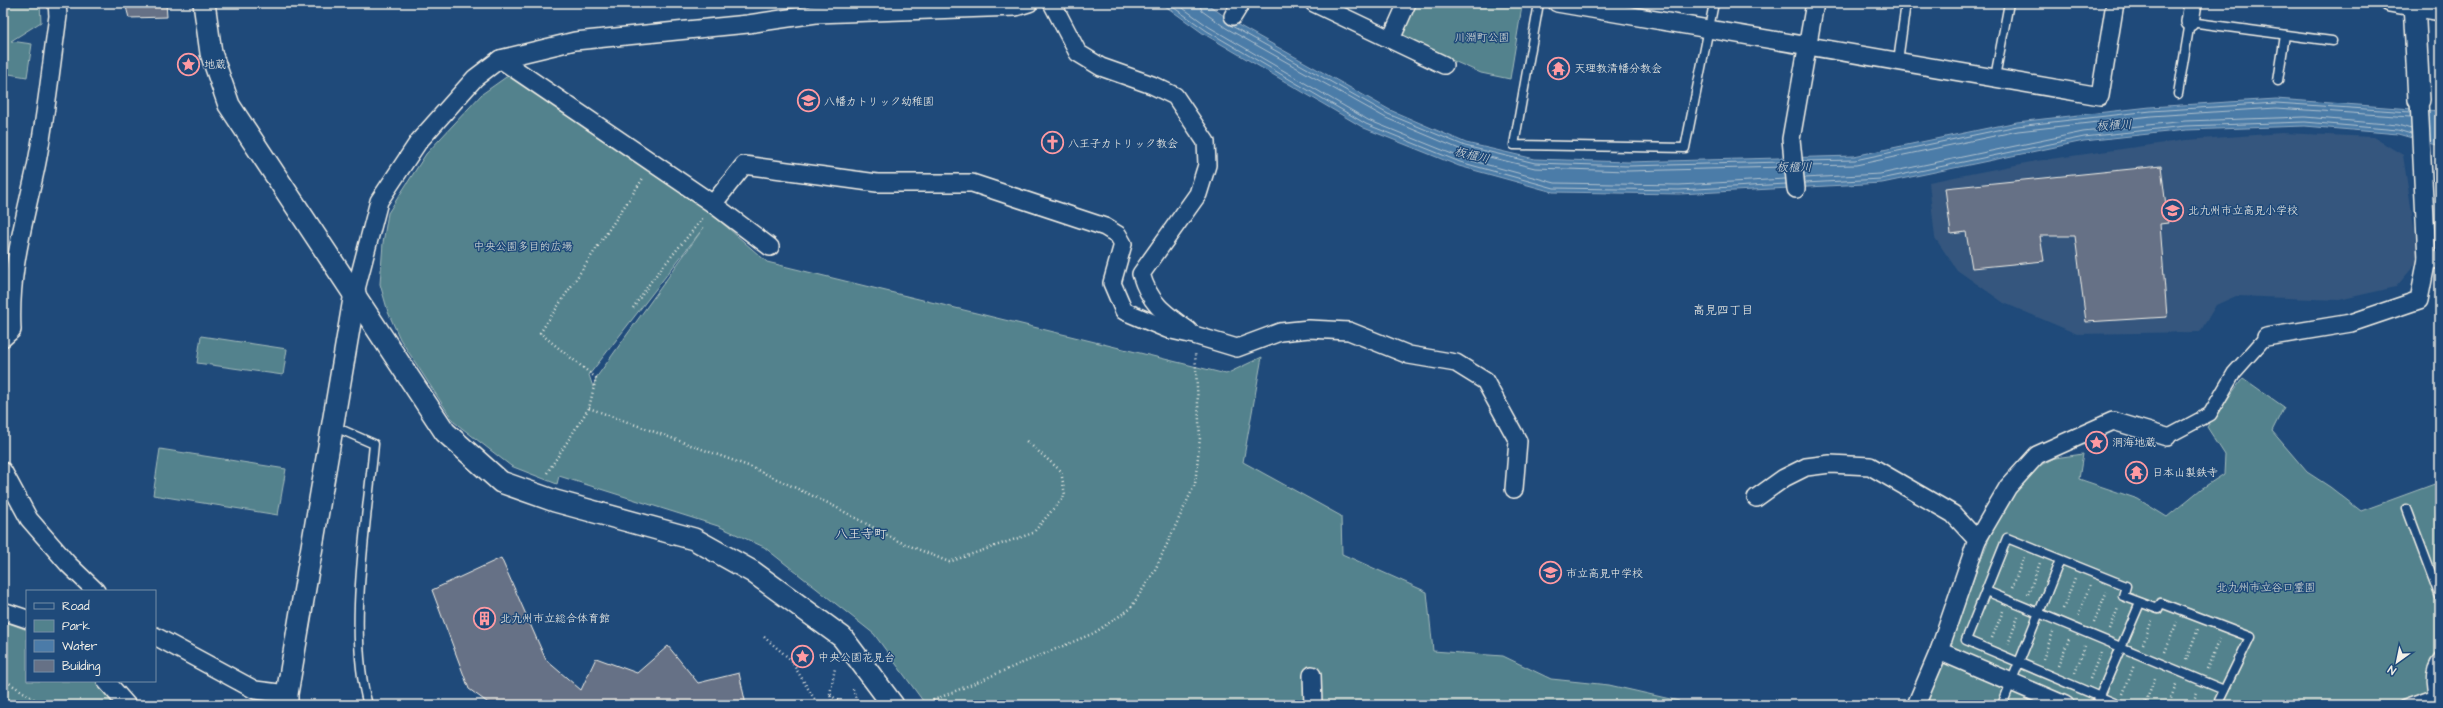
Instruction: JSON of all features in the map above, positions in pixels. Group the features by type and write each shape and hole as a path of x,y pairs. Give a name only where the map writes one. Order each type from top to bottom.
{"street":[{"path":"3,338 12,330 10,298 18,238 36,167 58,16 57,3"},
{"path":"204,3 211,53 229,105 355,293 445,432 501,482 554,501 694,539 753,572 842,638 893,705"},
{"path":"156,637 255,690 287,700 355,293 379,201 419,141 475,78 500,59 575,41 748,24 816,14 981,5 1016,7 1029,3"},
{"path":"1052,3 1078,52 1101,67 1152,85 1175,96 1206,142 1207,165 1198,194 1141,274 1147,294 1167,315 1194,335"},
{"path":"1314,3 1444,65"},
{"path":"1391,39 1407,3"},
{"path":"1557,3 1898,60 2100,96 2115,3"},
{"path":"1796,189 1794,150 1791,139 1815,3"},
{"path":"2190,22 2193,3"},
{"path":"2389,3 2414,5 2440,12"},
{"path":"1916,705 1939,651 1977,540 2008,487 2037,455 2113,421 2167,436 2210,414 2234,373 2266,337 2351,323 2419,300 2433,260 2422,159 2414,5"},
{"path":"500,59 652,164 713,204 770,247"},
{"path":"713,204 744,164 877,183 972,183 1105,228 1118,235 1123,244 1112,283 1124,311 1167,329 1194,335 1237,348 1280,332 1308,329 1349,331 1409,355 1456,364 1485,381 1518,441 1514,489"},
{"path":"1756,498 1784,478 1806,467 1830,464 1870,466 1953,514 1977,540"},
{"path":"3,471 29,519 68,564 95,590"},
{"path":"3,611 26,619"},
{"path":"1939,651 2065,705"},
{"path":"1312,675 1313,705"},
{"path":"107,682 127,705"}],"lane":[{"path":"1539,3 1514,144 1685,148 1714,3"},
{"path":"1898,60 1906,3"},
{"path":"1995,77 2009,3"},
{"path":"2178,94 2190,22 2332,41"},
{"path":"2278,81 2285,34"},
{"path":"332,426 374,444 359,607 362,683 368,705"},
{"path":"2407,509 2440,597"},
{"path":"2119,705 1966,640 2007,538 2126,586 2123,596 2140,603 2158,609 2161,603 2250,637 2218,705"},
{"path":"2002,705 2060,560"},
{"path":"1986,591 2224,690"},
{"path":"2096,705 2122,648 2140,603"},
{"path":"2440,657 2432,673 2434,694 2440,704"},
{"path":"2403,705 2434,694"}],"path":[{"path":"547,473 589,408 596,378 540,333 652,164"},
{"path":"633,308 652,280 713,204"},
{"path":"922,705 1094,633 1130,609 1154,572 1195,484 1200,438 1194,335"},
{"path":"589,408 751,467 830,504 898,541 949,562 1033,533 1066,495 1061,471 1025,440"},
{"path":"2192,705 2224,627"},
{"path":"764,637 790,659 818,705"},
{"path":"832,705 830,694 835,668"},
{"path":"3,679 43,705"},
{"path":"853,689 858,705"},
{"path":"830,694 842,705"}],"shaded area":[{"name":"北九州市立高見小学校","path":"2282,133 2373,137 2403,155 2419,260 2396,287 2339,300 2236,296 2216,305 2200,332 2077,334 2004,303 1957,270 1935,238 1929,182 2036,161 2186,140"}],"green space":[{"path":"3,3 40,3 41,22 11,41 32,44 27,77 3,73"},
{"name":"川淵町公園","path":"1413,3 1513,3 1522,6 1510,79 1481,73 1399,37"},
{"name":"中央公園多目的広場","path":"509,75 713,215 767,262 1226,374 1262,357 1243,462 1341,516 1342,554 1427,592 1433,651 1503,656 1551,679 1609,685 1679,701 1677,705 926,705 874,634 764,547 718,526 559,476 557,484 511,466 454,422 400,339 388,312 380,284 383,243 388,213 426,154 482,94","holes":["704,227 596,378 593,387 589,375"]},
{"path":"201,336 287,349 283,375 197,363"},
{"name":"北九州市立谷口霊園","path":"2243,378 2284,407 2272,431 2307,472 2330,487 2361,511 2440,482 2440,705 1925,705 2004,500 2033,469 2055,458 2083,454 2079,479 2138,499 2167,517 2201,489 2224,474 2225,455 2207,427"},
{"path":"160,449 286,469 278,515 153,495"},
{"path":"3,621 26,630 26,682 101,682 118,705 3,705"}],"water":[{"name":"板櫃川","path":"1161,3 1206,3 1231,21 1390,110 1466,143 1535,159 1628,162 1854,156 2017,122 2150,107 2276,99 2440,111 2440,146 2398,134 2305,126 2186,130 2084,141 1882,183 1679,194 1553,192 1459,166 1364,128 1204,34"}],"building":[{"path":"125,3 166,3 167,17 129,18"},
{"path":"2161,166 2168,223 2160,224 2167,317 2086,322 2075,236 2040,236 2044,261 1972,268 1966,232 1951,234 1945,188"},
{"name":"北九州市立総合体育館","path":"501,558 546,660 581,690 596,658 637,673 668,646 698,683 739,673 746,705 491,705 469,689 432,590"}],"place":[{"name":"地蔵","path":"189,64"},
{"name":"天理教清幡分教会","path":"1558,68"},
{"name":"八幡カトリック幼稚園","path":"808,101"},
{"name":"八王子カトリック教会","path":"1052,143"},
{"name":"北九州市立高見小学校","path":"2172,210"},
{"name":"洞海地蔵","path":"2096,442"},
{"name":"日本山製鉄寺","path":"2136,472"},
{"name":"市立高見中学校","path":"1550,573"},
{"name":"北九州市立総合体育館","path":"485,618"},
{"name":"中央公園花見台","path":"803,657"}],"district":[{"name":"高見四丁目","path":"1723,310"},
{"name":"八王寺町","path":"861,533"}]}
